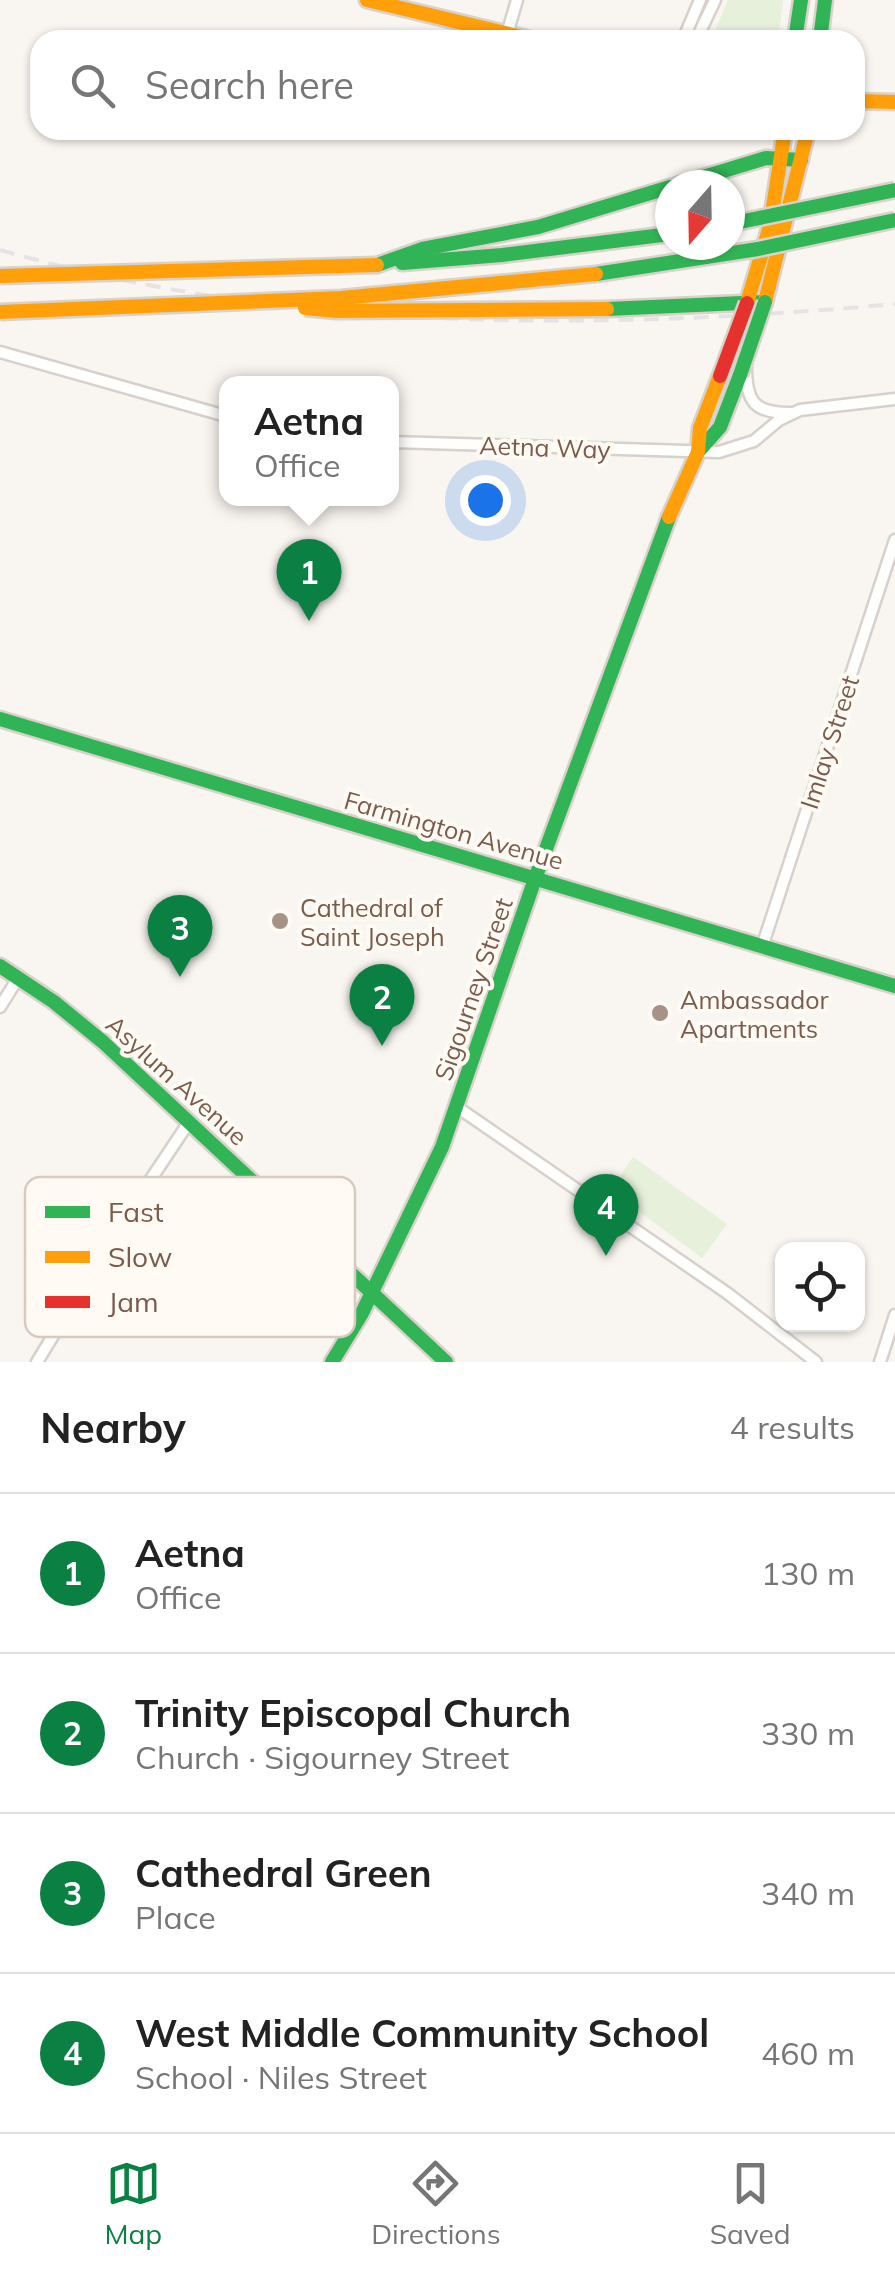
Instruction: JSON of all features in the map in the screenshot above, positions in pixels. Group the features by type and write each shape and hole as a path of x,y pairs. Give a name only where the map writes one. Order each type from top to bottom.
{"main road":[{"path":"368,0 491,30"},
{"path":"796,30 801,0"},
{"path":"821,30 824,0"},
{"path":"865,101 895,102"},
{"name":"Sigourney Street","path":"355,1323 442,1147 536,876 667,522 698,452 699,432 767,238 783,140"},
{"name":"Sigourney Street","path":"698,452 710,444 720,429 743,374 806,140"},
{"path":"726,170 766,158 801,160"},
{"path":"745,221 895,190"},
{"path":"377,264 433,246 538,227 655,192"},
{"path":"0,312 415,293 636,269 895,220"},
{"path":"0,276 377,264 485,257 655,236"},
{"path":"280,301 337,312 607,310 765,302"},
{"name":"Farmington Avenue","path":"0,720 536,876 895,986"},
{"name":"Asylum Avenue","path":"0,966 54,1002 103,1042 248,1177"},
{"name":"Asylum Avenue","path":"355,1278 446,1362"},
{"name":"Sigourney Street","path":"332,1362 347,1337"}],"street":[{"path":"508,30 517,0"},
{"path":"687,30 700,0"},
{"path":"701,30 716,0"},
{"path":"0,352 219,414"},
{"path":"743,374 749,396 757,407 772,412 895,399"},
{"name":"Aetna Way","path":"399,442 719,452 746,445 792,412"},
{"name":"Imlay Street","path":"763,944 895,540"},
{"path":"0,1007 18,978"},
{"path":"457,1107 726,1293 816,1362"},
{"path":"152,1177 189,1122"},
{"path":"880,1362 895,1315"},
{"path":"38,1362 53,1337"}],"green space":[{"path":"728,0 783,0 779,30 715,30"},
{"path":"633,1157 727,1224 702,1258 610,1190"}],"railway":[{"path":"0,250 110,277 221,297 332,311 444,318 670,319 895,304"}],"traffic: fast":[{"path":"796,30 801,0"},
{"path":"821,30 825,0"},
{"path":"726,170 766,158 801,160"},
{"path":"745,221 895,190"},
{"path":"377,265 422,249 538,227 655,192"},
{"path":"596,274 758,249 895,220"},
{"path":"402,263 655,236"},
{"path":"607,309 765,302"},
{"path":"740,375 765,302"},
{"path":"698,452 720,427 740,375"},
{"path":"355,1324 442,1147 536,876 669,517"},
{"path":"0,719 895,986"},
{"path":"0,966 54,1002 103,1042 248,1177"},
{"path":"355,1277 446,1362"},
{"path":"332,1362 347,1337"}],"traffic: slow":[{"path":"367,0 492,30"},
{"path":"865,101 895,102"},
{"path":"747,303 770,226 783,140"},
{"path":"765,302 806,140"},
{"path":"0,276 377,265"},
{"path":"0,312 341,298 596,274"},
{"path":"305,308 607,309"},
{"path":"669,517 698,452 700,428 720,376"}],"traffic: jam":[{"path":"720,376 747,303"}],"place":[{"name":"Aetna","path":"309,621"},
{"name":"Cathedral of Saint Joseph","path":"280,921"},
{"name":"Cathedral Green","path":"180,977"},
{"name":"Ambassador Apartments","path":"660,1013"},
{"name":"Trinity Episcopal Church","path":"382,1046"},
{"name":"West Middle Community School","path":"606,1256"}]}
